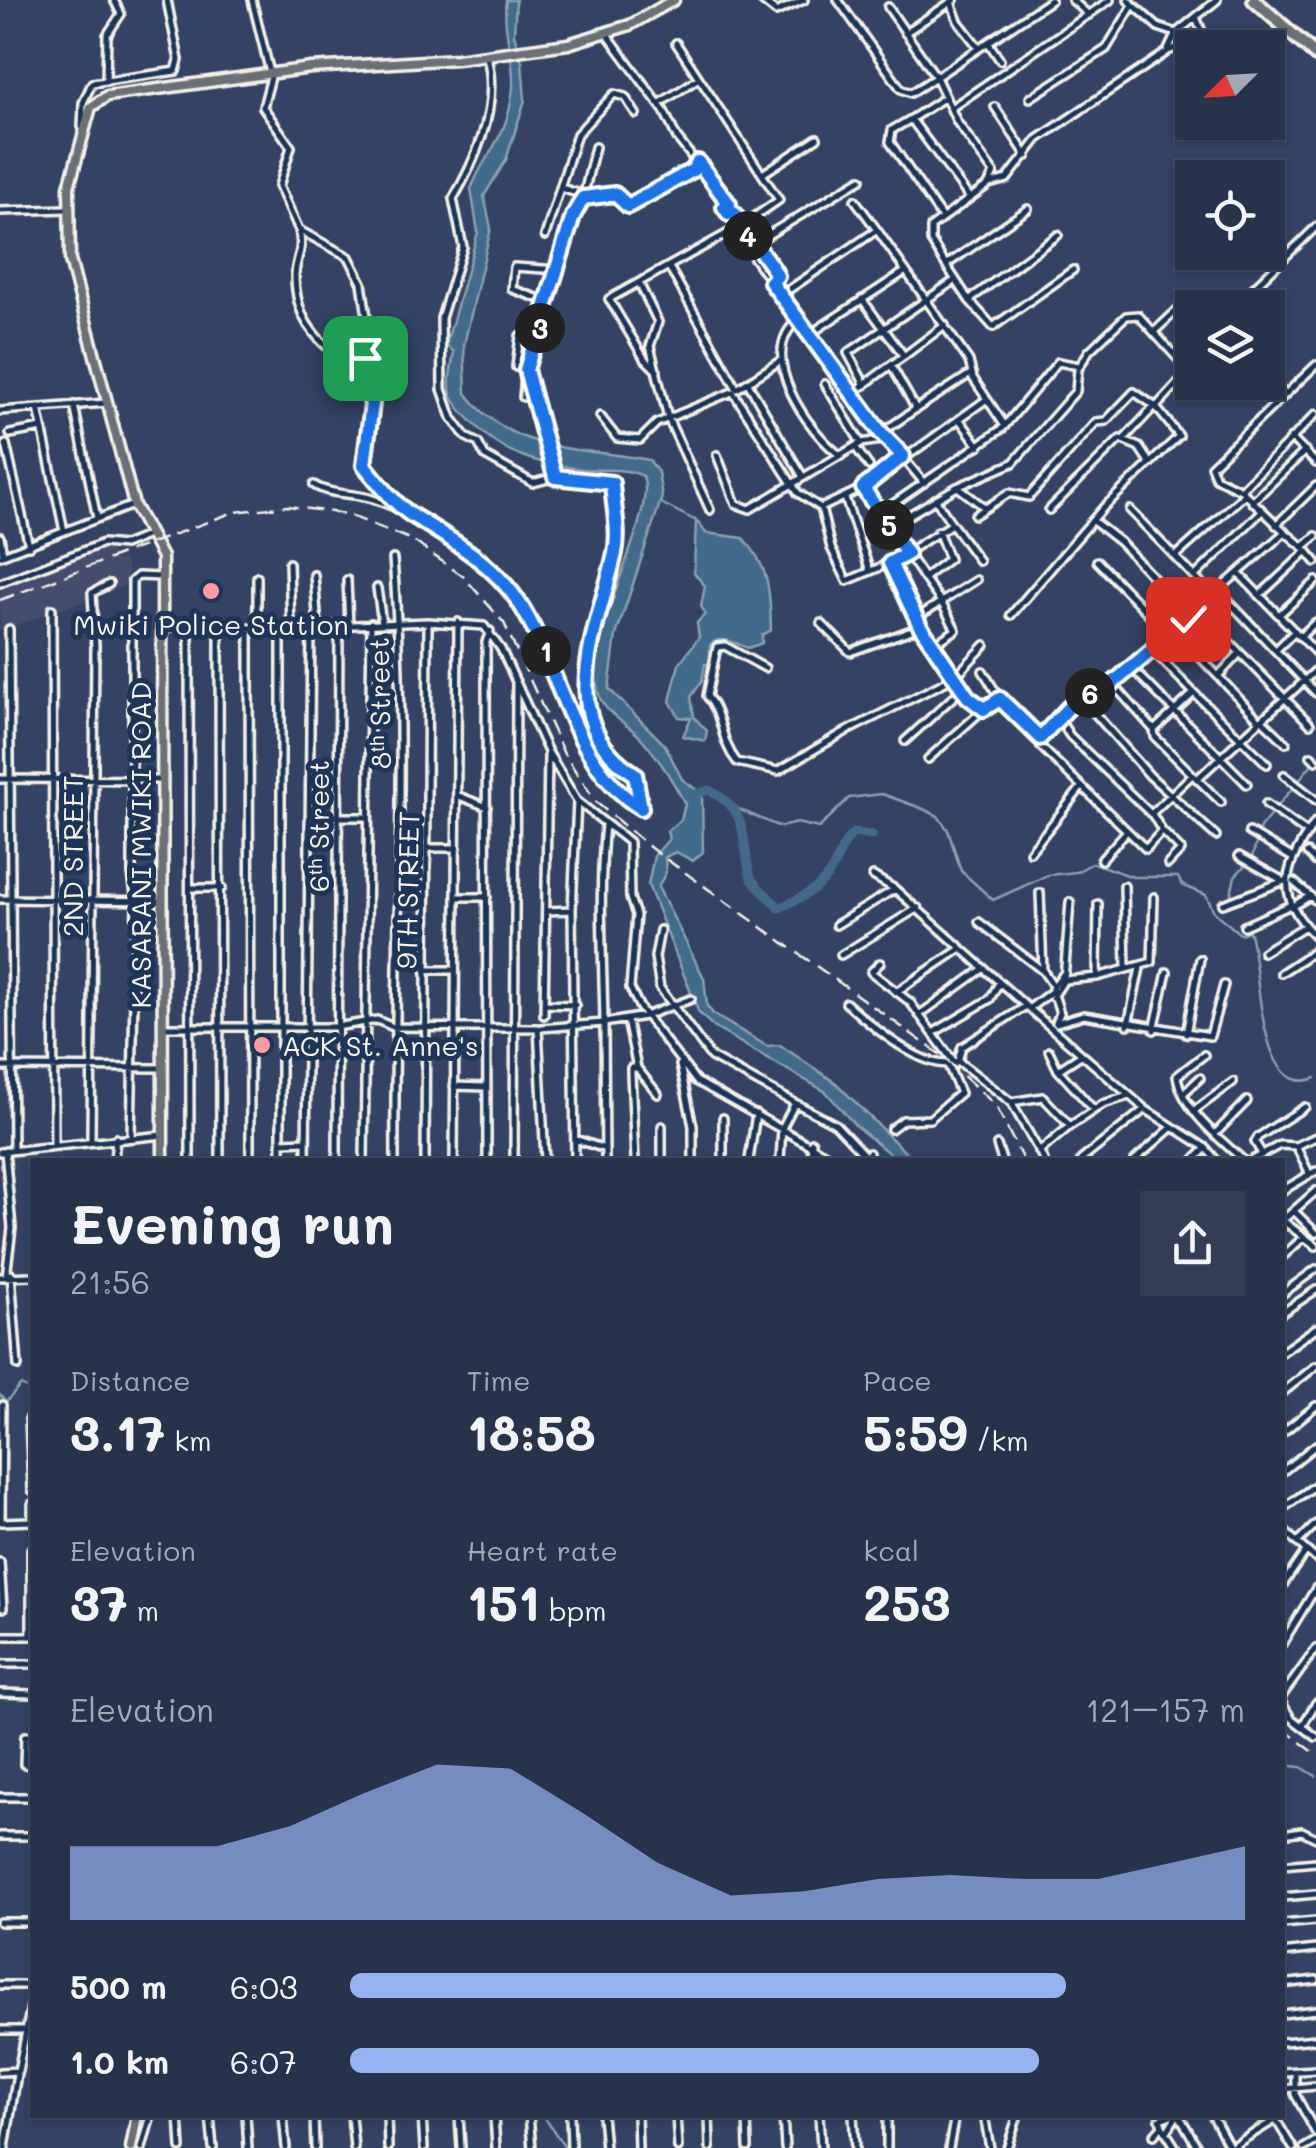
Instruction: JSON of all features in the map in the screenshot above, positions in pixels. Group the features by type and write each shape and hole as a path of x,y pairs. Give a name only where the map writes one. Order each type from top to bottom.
{"highway":[{"path":"1254,0 1316,55"}],"main road":[{"path":"82,127 99,99 271,77 311,68 522,50 607,34 674,0"},
{"name":"KASARANI MWIKI ROAD","path":"82,127 68,210 75,286 134,504 162,552 163,1158"},
{"path":"131,2148 137,2119"}],"street":[{"path":"106,81 108,28 121,14 114,0"},
{"path":"82,127 86,89 106,81 176,71 179,60 167,0"},
{"path":"252,0 271,77 263,106 291,147 279,186 303,248 295,273 299,307 312,335 344,361"},
{"path":"761,0 776,12 804,0"},
{"path":"839,0 904,92 911,93 1051,0"},
{"path":"1072,0 1089,16"},
{"path":"950,108 1110,0"},
{"path":"1180,30 1218,0"},
{"path":"905,33 952,1 958,21 979,48"},
{"path":"1030,98 1106,49 1130,3 1158,27 1175,33"},
{"path":"888,8 992,168 988,185"},
{"path":"1073,270 993,327 954,281 930,235 931,227 969,197 1007,178 1038,139 1166,52 1204,37 1196,17"},
{"path":"607,34 659,104 677,138 729,204 724,207 729,214 733,212 738,228 771,282 881,433 924,483"},
{"path":"1166,52 1175,35"},
{"path":"988,42 1000,60"},
{"path":"657,371 644,358 609,299 738,228 779,200 676,43"},
{"path":"314,486 376,500 457,540 518,601 546,649 581,738 615,785 641,808 635,774 619,764 600,734 583,688 589,644 616,549 612,483 554,473 532,483 485,456 452,418 439,374 445,300 462,246 453,199 470,171 488,111 491,82 486,54"},
{"path":"659,104 699,78"},
{"path":"545,236 581,126 618,93 636,114"},
{"path":"942,218 890,142 892,130 944,98"},
{"path":"995,107 1027,156"},
{"path":"911,120 969,197"},
{"path":"764,173 817,138"},
{"path":"523,397 526,370 573,216 584,196 595,147"},
{"path":"561,188 584,196 615,194 628,206 693,170 698,162"},
{"path":"753,244 861,179"},
{"path":"855,200 969,361 972,373 1006,426"},
{"path":"946,265 1028,209"},
{"path":"0,211 68,210"},
{"path":"1251,290 1316,227"},
{"path":"738,228 774,270 777,276 771,282"},
{"path":"298,230 349,257 362,283 367,317 362,376 372,404 364,465 418,521"},
{"path":"781,295 876,230"},
{"path":"969,300 1058,235"},
{"path":"548,302 512,289 514,267 559,270"},
{"path":"668,267 792,485 804,500 821,508 863,488 987,399"},
{"path":"810,334 906,270"},
{"path":"864,384 848,353 954,281"},
{"path":"639,283 658,322 650,340 668,418 710,510"},
{"path":"862,300 904,356"},
{"path":"1156,330 1175,313"},
{"path":"890,526 957,488 1013,463 1076,391 1079,366 1088,351 1130,314 1138,314 1188,371 1124,440 1049,510"},
{"path":"799,319 784,335 780,361 812,426 841,456"},
{"path":"852,393 944,325"},
{"path":"516,367 516,342 539,330"},
{"path":"600,416 616,438 640,440 668,418 749,384 780,361"},
{"path":"880,513 1006,426 1058,362 1079,366"},
{"path":"892,365 916,408"},
{"path":"1316,365 1210,466 1216,478 1243,492 1316,562"},
{"path":"526,370 554,473"},
{"path":"881,433 972,373"},
{"path":"749,384 804,476"},
{"path":"824,384 869,466"},
{"path":"975,515 1009,492 1029,497 1096,422 1106,421 1134,392 1156,407 1178,436 1149,462 1011,615"},
{"path":"0,411 109,402"},
{"path":"74,405 97,518"},
{"path":"38,408 64,531"},
{"path":"1176,556 1316,414"},
{"path":"959,419 978,446"},
{"path":"10,434 42,428"},
{"path":"1291,438 1316,463"},
{"path":"717,455 736,504 750,509 858,445 888,440"},
{"path":"1124,440 1139,447 1149,462"},
{"path":"6,444 28,546"},
{"path":"1252,502 1305,451"},
{"path":"1276,525 1316,486"},
{"path":"863,488 956,630 933,645"},
{"path":"957,488 985,504 984,510"},
{"path":"845,498 870,571"},
{"path":"936,499 979,561"},
{"path":"0,537 2,555 134,504"},
{"path":"821,508 831,548 847,581 907,554 952,524"},
{"path":"1130,510 1316,692"},
{"path":"1194,576 1261,512"},
{"path":"1094,521 1114,536 1190,617"},
{"path":"924,578 949,560 938,531"},
{"path":"1040,738 1082,699 1112,684 1198,612 1285,532"},
{"path":"0,583 103,543 121,546 151,534"},
{"path":"1260,594 1316,536"},
{"name":"8ᵗʰ Street","path":"393,559 398,623 400,823 393,1027 396,1158"},
{"path":"1098,561 1286,743"},
{"path":"289,563 290,628"},
{"path":"890,563 920,626 962,688 984,709"},
{"path":"1238,573 1316,653"},
{"path":"306,1158 314,575"},
{"path":"131,1137 136,902 132,582 138,576 162,578"},
{"path":"250,1158 253,628 257,578"},
{"path":"347,580 349,626"},
{"path":"916,618 976,580"},
{"path":"1280,614 1316,581"},
{"name":"2ND STREET","path":"91,1140 92,593 109,584"},
{"path":"377,588 382,623"},
{"path":"52,609 54,1145"},
{"path":"1198,612 1310,724"},
{"name":"9TH STREET","path":"425,1158 428,622"},
{"path":"162,627 290,628 458,622 478,624 490,631 548,752 577,801 629,842 630,898 636,915 630,988 645,1016 696,1081 812,1142 833,1158"},
{"path":"454,1158 458,622"},
{"path":"1275,651 1316,622"},
{"path":"364,1158 371,623"},
{"path":"822,623 850,652 920,626"},
{"path":"189,626 190,1158"},
{"path":"219,626 220,1158"},
{"name":"6ᵗʰ Street","path":"337,1158 339,626"},
{"path":"280,628 281,1158"},
{"path":"9,629 4,779 12,898 13,1067 6,1151 12,1228 6,1276 18,1366"},
{"path":"487,1158 486,642 490,631"},
{"path":"765,668 726,646 716,647 707,692 720,710 719,726 732,756 742,764 771,771 793,765 834,737 956,677 986,645"},
{"path":"1151,649 1267,764"},
{"path":"1218,676 1238,656"},
{"path":"1130,666 1173,714 1247,784"},
{"path":"1152,814 1219,760 1316,670"},
{"path":"983,671 1000,699 1040,738 1042,748 1126,832 1146,848 1162,830"},
{"path":"514,1158 516,683"},
{"path":"1112,684 1156,737 1221,802"},
{"path":"906,741 962,688"},
{"path":"1154,730 1194,694"},
{"path":"928,759 1000,699"},
{"path":"1082,699 1171,797 1216,836"},
{"path":"1060,719 1074,740 1152,814 1181,850 1168,864"},
{"path":"544,1015 548,752"},
{"path":"1284,775 1316,800"},
{"path":"4,779 163,780"},
{"path":"1030,852 1080,790"},
{"path":"459,796 487,806"},
{"path":"575,1158 572,910 577,801"},
{"path":"1266,804 1306,832"},
{"path":"309,817 368,817"},
{"path":"1316,821 1306,832 1288,881 1292,906 1316,936"},
{"path":"604,1158 604,916 599,876 605,824"},
{"path":"1102,860 1126,832"},
{"path":"1250,832 1294,858"},
{"path":"428,848 457,848"},
{"path":"1307,853 1316,862"},
{"path":"1239,856 1288,881 1313,899"},
{"path":"873,876 895,889 999,984 1056,1026 1128,1096 1170,1129 1206,1148 1214,1158"},
{"path":"1223,904 1288,881"},
{"path":"1124,886 1126,967"},
{"path":"192,888 222,888"},
{"path":"836,925 895,889"},
{"path":"1040,892 1043,971"},
{"path":"458,897 486,897"},
{"path":"1128,1025 1140,968 1154,957 1154,898"},
{"path":"0,899 164,901"},
{"path":"1244,926 1313,899"},
{"path":"891,1129 902,1120 930,1119 960,1094 954,1064 962,1047 1052,995 1064,980 1070,902"},
{"path":"1097,977 1098,904"},
{"path":"841,955 918,908"},
{"path":"546,911 572,910"},
{"path":"979,922 1043,971 1052,984 1060,1013 1056,1026"},
{"path":"1263,952 1305,926"},
{"path":"660,930 655,968 660,988 710,1058 826,1117 858,1143 866,1157"},
{"path":"896,992 960,949"},
{"path":"1281,972 1316,950"},
{"path":"1186,1034 1200,960"},
{"path":"880,964 870,972 920,1015 942,1052 954,1064 1011,1102 1043,1158"},
{"path":"1064,980 1097,977 1126,967 1140,968"},
{"path":"920,1015 983,969"},
{"path":"425,970 454,970"},
{"path":"1052,984 1065,971"},
{"path":"1154,1030 1167,972"},
{"path":"933,1033 990,999 999,984"},
{"path":"1056,1026 1084,1015 1154,1030 1210,1036 1224,985"},
{"path":"162,1028 220,1024 336,1027 382,1020 393,1027 540,1028 627,1020 691,999"},
{"path":"846,1003 882,1035 954,1064"},
{"path":"544,1004 575,1005"},
{"path":"627,1020 637,1068 658,1094"},
{"path":"540,1028 544,1158"},
{"path":"1049,1050 1058,1070 1094,1110"},
{"path":"1058,1070 1082,1054"},
{"path":"1204,1054 1177,1076 1194,1111 1241,1158"},
{"path":"680,1062 693,1126 693,1158"},
{"path":"0,1067 163,1068"},
{"path":"635,1158 631,1068 637,1068"},
{"path":"1184,1092 1200,1078"},
{"path":"1194,1111 1233,1082"},
{"path":"454,1086 486,1087"},
{"path":"1040,1152 1094,1110 1128,1096"},
{"path":"1011,1102 1043,1097 1070,1126"},
{"path":"1215,1134 1247,1101"},
{"path":"780,1158 782,1128 794,1103"},
{"path":"1262,1154 1256,1143 1258,1137 1304,1107"},
{"path":"1085,1158 1144,1109"},
{"path":"750,1158 756,1114"},
{"path":"723,1118 723,1158"},
{"path":"662,1126 662,1158"},
{"path":"1137,1158 1170,1129"},
{"path":"6,1151 162,1134"},
{"path":"1255,1158 1280,1145 1296,1146 1316,1137"},
{"path":"114,1158 116,1138"},
{"path":"574,1139 605,1148"},
{"path":"281,1142 306,1141"},
{"path":"810,1158 812,1142"},
{"path":"997,1144 1001,1158"},
{"path":"1285,1189 1312,1172 1296,1146"},
{"path":"39,1158 40,1147"},
{"path":"1196,1158 1206,1148"},
{"path":"1285,1218 1316,1191"},
{"path":"1294,1211 1305,1222 1312,1239"},
{"path":"1305,1222 1316,1214"},
{"path":"1285,1221 1312,1239"},
{"path":"1285,1255 1312,1239"},
{"path":"1285,1292 1316,1269"},
{"path":"1285,1311 1316,1290"},
{"path":"1285,1350 1316,1328"},
{"path":"1285,1390 1316,1366"},
{"path":"2,1405 0,1522 30,1522"},
{"path":"1285,1431 1316,1406"},
{"path":"29,1419 30,1443"},
{"path":"1285,1470 1316,1445"},
{"path":"1285,1507 1316,1485"},
{"path":"1285,1542 1316,1524"},
{"path":"1285,1532 1316,1559"},
{"path":"1285,1581 1306,1551"},
{"path":"0,1562 3,1608"},
{"path":"1285,1575 1291,1572"},
{"path":"1285,1639 1316,1588"},
{"path":"0,1636 30,1636"},
{"path":"1285,1696 1316,1650"},
{"path":"0,1664 30,1664"},
{"path":"0,1693 30,1694"},
{"path":"1302,1726 1316,1703"},
{"path":"1285,1704 1316,1737"},
{"path":"30,1736 25,1736 24,1764 30,1766"},
{"path":"0,1797 30,1798"},
{"path":"1285,1834 1302,1831 1316,1838"},
{"path":"0,1836 30,1836"},
{"path":"1285,1866 1316,1862"},
{"path":"1285,1897 1316,1894"},
{"path":"1285,1924 1316,1920"},
{"path":"0,1922 30,1922"},
{"path":"1285,1953 1316,1950"},
{"path":"1285,1984 1316,1980"},
{"path":"0,1984 30,1985"},
{"path":"1285,2014 1316,2010"},
{"path":"5,2148 30,2013"},
{"path":"0,2030 27,2030"},
{"path":"1285,2042 1316,2040"},
{"path":"1285,2072 1316,2070"},
{"path":"0,2072 17,2074"},
{"path":"1296,2072 1296,2088 1316,2132"},
{"path":"1285,2090 1316,2086"},
{"path":"142,2148 150,2118"},
{"path":"179,2118 181,2148"},
{"path":"210,2118 213,2148"},
{"path":"246,2118 248,2148"},
{"path":"284,2118 286,2148"},
{"path":"314,2118 315,2148"},
{"path":"352,2118 354,2148"},
{"path":"387,2118 388,2148"},
{"path":"422,2118 424,2148"},
{"path":"459,2118 461,2148"},
{"path":"494,2118 496,2148"},
{"path":"529,2118 532,2148"},
{"path":"570,2118 571,2148"},
{"path":"602,2118 604,2148"},
{"path":"637,2118 638,2148"},
{"path":"676,2118 678,2148"},
{"path":"709,2118 710,2148"},
{"path":"746,2118 748,2148"},
{"path":"783,2118 785,2148"},
{"path":"819,2118 821,2148"},
{"path":"854,2118 855,2148"},
{"path":"887,2118 887,2148"},
{"path":"949,2148 954,2118"},
{"path":"985,2118 990,2148"},
{"path":"1007,2148 1017,2118"},
{"path":"1164,2118 1160,2119 1176,2148"},
{"path":"1154,2135 1173,2118"},
{"path":"1178,2118 1198,2148"},
{"path":"1214,2118 1230,2148 1273,2118"},
{"path":"1275,2118 1293,2148"},
{"path":"137,2119 148,2130"},
{"path":"1304,2148 1316,2141"}],"shaded area":[{"path":"506,0 516,0 514,34 522,62 525,100 506,160 484,196 491,228 464,345 466,393 504,428 526,438 649,460 658,472 662,497 616,635 609,689 665,745 682,779 702,794 703,852 693,861 676,852 665,857 666,872 658,887 704,978 707,1006 714,1015 767,1046 780,1045 836,1083 911,1158 895,1158 856,1126 826,1092 715,1028 699,1013 648,885 654,856 669,839 667,831 681,820 685,804 648,746 602,702 596,670 609,610 640,519 645,495 643,476 524,457 486,436 453,399 450,377 454,352 446,345 478,232 471,189 507,120 513,87"},
{"path":"696,520 706,533 743,538 752,548 767,581 771,617 771,630 762,635 762,643 748,648 724,640 710,645 710,665 705,664 702,681 691,697 694,717 707,731 705,741 683,736 691,718 679,717 670,701 679,664 699,637 697,623 705,614 701,606 705,586 694,573"},
{"path":"108,543 116,561 124,558 131,584 0,631 0,586"}],"waterway":[{"path":"661,503 694,520"},
{"path":"1230,898 1235,876 1252,858 1260,828 1315,760"},
{"path":"692,795 709,790 731,806 741,825 751,876 779,908 822,883 853,833 872,835"},
{"path":"729,805 780,827 797,823 819,828 849,798 882,794 921,808 938,816 948,830 961,871 993,900 1048,875 1076,872 1093,863 1133,877 1178,877 1182,885 1206,895 1214,912 1240,934 1249,931 1271,1049 1281,1069 1296,1080 1316,1078"},
{"path":"0,1395 6,1402 21,1385 30,1390"},
{"path":"1285,1765 1301,1767 1316,1776"},
{"path":"545,2118 565,2148"}],"railway":[{"path":"0,600 234,512 288,506 346,514 412,540 464,577 504,623 564,754 597,803 652,849 941,1055 996,1106 1022,1158"},
{"path":"1285,1730 1316,1754"}],"place":[{"name":"Mwiki Police Station","path":"211,591"},
{"name":"ACK St. Anne's","path":"262,1045"}],"route":[{"path":"365,358 362,376 372,404 364,465 388,494 417,519 457,540 518,601 546,649 581,738 615,785 641,808 635,774 619,764 600,734 583,688 589,644 616,549 612,483 555,477 526,370 573,216 583,198 615,194 628,206 693,170 698,162 729,204 724,207 729,214 733,212 774,270 777,276 771,282 881,433 903,456 863,488 907,554 890,563 916,618 968,697 984,709 1000,699 1012,716 1040,738 1070,706 1112,684 1188,619"}]}
